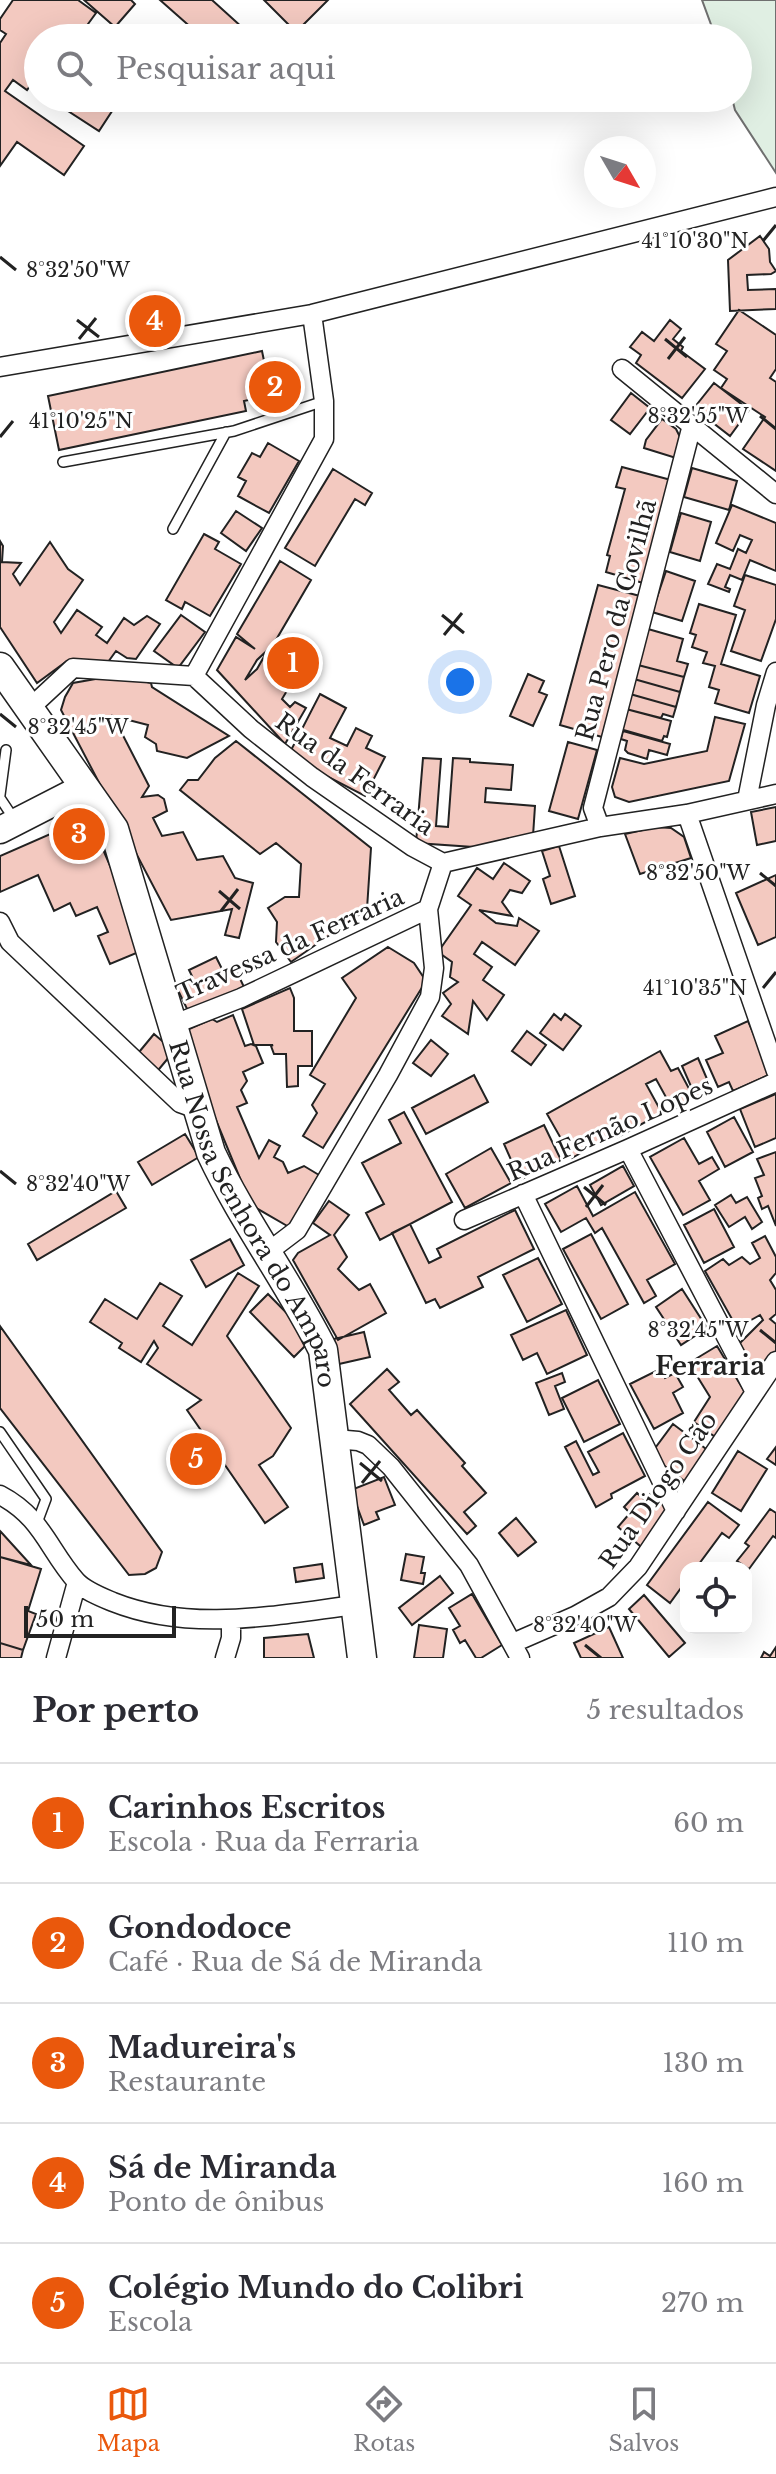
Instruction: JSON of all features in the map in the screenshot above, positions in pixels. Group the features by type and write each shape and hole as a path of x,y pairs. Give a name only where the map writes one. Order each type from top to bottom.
{"main road":[{"name":"Rua Nossa Senhora do Amparo","path":"0,667 114,829 211,1153 230,1192 303,1309 323,1350 362,1658"}],"street":[{"path":"0,367 312,314 776,197"},
{"path":"30,708 73,668 194,676 324,439 324,401 312,314"},
{"path":"622,369 776,494"},
{"name":"Rua Pero da Covilhã","path":"600,827 593,808 692,425"},
{"path":"747,800 766,705 776,672"},
{"name":"Rua da Ferraria","path":"194,676 251,729 312,777 413,847 443,863 600,827 687,814 776,794"},
{"path":"8,826 84,787"},
{"path":"687,814 776,1071"},
{"path":"268,1252 297,1230 430,997 434,968 428,909 443,863"},
{"name":"Travessa da Ferraria","path":"172,1025 241,998 428,909"},
{"path":"0,922 10,942 180,1103 197,1109"},
{"name":"Rua Fernão Lopes","path":"464,1220 776,1082"},
{"path":"628,1149 755,1392"},
{"path":"523,1194 676,1511"},
{"name":"Rua Diogo Cão","path":"517,1650 609,1597 638,1567 776,1361"},
{"path":"335,1439 368,1445 391,1467 469,1565 517,1650"},
{"path":"0,1495 37,1523 77,1582 98,1595 133,1609 177,1618 231,1620 355,1605"},
{"path":"56,1658 77,1582"},
{"path":"225,1658 231,1638 231,1620"}],"lane":[{"path":"63,462 226,432 324,401"},
{"path":"173,529 226,432"},
{"path":"6,750 0,796 8,826"},
{"path":"0,1432 46,1499 37,1523"}],"green space":[{"path":"702,0 776,0 776,173 736,112 752,112 752,24 711,24"}],"building":[{"path":"13,0 78,0 96,13 88,24 24,24 24,88 13,80 5,91 24,104 24,112 35,112 84,146 64,175 17,142 0,166 0,43 6,34 0,30 0,19"},
{"path":"84,0 131,0 135,4 118,24 112,24"},
{"path":"160,0 212,0 239,24 187,24"},
{"path":"264,0 328,0 304,24 288,24"},
{"path":"70,112 111,112 99,131"},
{"path":"760,236 769,249 770,262 776,271 747,275 748,290 776,289 776,309 730,311 728,260"},
{"path":"739,310 776,335 776,369 770,378 776,382 776,471 743,449 765,417 721,388 727,379 714,370 727,351 716,344"},
{"path":"670,320 681,329 673,339 683,347 681,351 705,369 682,398 636,363 641,355 630,347 642,332 654,341"},
{"path":"262,351 271,395 244,401 246,411 59,450 48,396"},
{"path":"714,383 749,410 730,436 694,408"},
{"path":"631,393 650,408 630,434 611,420"},
{"path":"662,419 676,429 680,437 676,458 644,448 646,440"},
{"path":"268,443 299,461 269,513 238,496 246,481 238,477 252,453 260,457"},
{"path":"622,467 671,480 643,583 606,572 610,556 607,555 625,489 616,487"},
{"path":"692,468 737,481 729,510 684,497"},
{"path":"333,469 372,493 365,505 355,499 315,566 285,548"},
{"path":"732,505 776,523 776,571 750,560 742,580 730,575 725,587 730,589 729,592 708,584 717,564 730,569 738,549 746,553 752,540 740,535 733,551 716,543"},
{"path":"236,511 262,528 246,551 221,533"},
{"path":"681,513 711,522 700,561 670,552"},
{"path":"204,534 219,542 215,549 241,564 210,616 185,602 182,609 166,600"},
{"path":"0,541 3,546 2,562 21,563 13,574 20,585 50,542 68,569 83,580 54,622 61,633 77,610 102,627 96,635 107,643 124,618 134,625 147,616 160,624 136,659 127,658 116,651 108,662 67,661 37,683 0,627"},
{"path":"280,561 311,580 273,645 257,660 245,680 257,669 265,655 276,662 285,654 300,669 282,699 290,707 295,702 306,708 285,744 217,670 236,637 255,649 237,634"},
{"path":"666,571 695,581 682,621 652,612"},
{"path":"745,575 776,585 776,619 761,661 731,651 745,610 734,606"},
{"path":"598,585 640,596 602,737 560,725"},
{"path":"699,604 736,615 721,664 760,676 749,713 715,703 719,690 709,687 715,666 703,663 707,652 692,647 696,635 690,633"},
{"path":"181,615 205,632 178,668 154,651"},
{"path":"648,629 683,639 677,661 688,664 684,677 638,665"},
{"path":"638,665 684,677 680,692 634,679"},
{"path":"528,674 544,681 539,692 547,695 533,726 510,716"},
{"path":"118,675 151,683 152,687 229,736 187,758 157,751 156,744 145,737 148,725 113,716 149,786 142,797 158,795 164,799 167,811 153,818 162,836 183,832 197,860 223,856 235,878 253,883 239,938 225,935 232,909 171,920 61,710 73,683"},
{"path":"634,679 680,692 676,707 630,694"},
{"path":"320,694 346,708 330,738 347,746 356,728 372,736 366,748 385,757 365,796 288,756"},
{"path":"630,694 676,707 673,717 663,714 661,718 626,709"},
{"path":"626,709 671,721 667,737 664,736 662,741 620,729"},
{"path":"715,717 745,724 729,781 629,802 615,797 612,787 620,758 644,764 707,751"},
{"path":"623,731 670,744 667,755 649,750 647,759 628,753 625,750 627,741 621,739"},
{"path":"236,741 371,848 367,909 291,962 276,942 277,922 268,908 285,897 299,897 301,864 276,843 260,854 180,790 188,780 198,780 215,758"},
{"path":"568,742 597,750 578,819 549,811"},
{"path":"423,758 441,759 436,826 448,827 453,758 513,765 511,790 486,788 485,802 535,806 532,851 416,843"},
{"path":"776,807 776,841 757,845 751,812"},
{"path":"89,817 146,949 110,964 98,936 108,932 97,907 76,916 70,903 54,911 38,875 0,892 0,856"},
{"path":"656,827 671,828 684,837 691,858 640,874 625,834"},
{"path":"559,846 575,896 551,904 543,879 550,876 542,851"},
{"path":"504,863 530,881 522,893 510,890 502,902 512,916 479,910 496,923 517,926 519,918 539,931 515,965 482,942 474,954 492,967 483,980 504,995 487,1020 473,1001 468,1034 442,1016 451,1004 443,993 458,982 450,977 452,962 438,952 471,905 458,896 477,868 493,879"},
{"path":"776,875 776,937 758,945 736,893"},
{"path":"388,947 414,963 426,981 323,1148 303,1136 317,1113 312,1105 325,1084 310,1075 356,998 342,978"},
{"path":"216,957 223,971 234,966 244,987 189,1013 175,984 192,976 189,970"},
{"path":"290,988 294,998 294,1031 312,1031 312,1066 298,1066 298,1086 287,1087 286,1054 274,1054 273,1045 254,1045 242,1009"},
{"path":"554,1014 561,1020 565,1014 581,1026 563,1050 540,1033"},
{"path":"233,1015 245,1046 256,1046 263,1063 243,1072 247,1081 241,1090 247,1103 237,1107 259,1158 269,1140 280,1146 274,1157 283,1162 288,1173 304,1166 319,1175 289,1227 251,1205 180,1033 212,1019 217,1022"},
{"path":"748,1021 771,1074 733,1091 729,1082 718,1087 706,1060 723,1053 715,1036"},
{"path":"527,1031 546,1045 531,1065 512,1051"},
{"path":"154,1034 174,1051 155,1074 135,1057"},
{"path":"431,1040 448,1054 431,1076 413,1063"},
{"path":"660,1051 671,1071 678,1068 694,1098 673,1110 656,1079 646,1084 662,1113 618,1137 616,1133 572,1158 547,1114"},
{"path":"698,1058 713,1093 697,1100 682,1066"},
{"path":"474,1075 488,1102 426,1134 412,1108"},
{"path":"776,1094 776,1138 755,1147 740,1109"},
{"path":"404,1112 452,1202 380,1240 366,1213 384,1204 362,1163 401,1143 389,1120"},
{"path":"734,1117 753,1152 725,1167 707,1132"},
{"path":"544,1125 561,1160 520,1180 504,1144"},
{"path":"185,1134 199,1157 152,1185 138,1162"},
{"path":"684,1138 699,1164 712,1157 719,1169 699,1181 710,1200 683,1215 650,1157"},
{"path":"491,1148 511,1183 465,1208 446,1174"},
{"path":"776,1152 776,1226 768,1206 762,1209 758,1198 762,1196 755,1178 764,1175 757,1159"},
{"path":"623,1166 634,1186 601,1205 590,1185"},
{"path":"577,1186 593,1216 635,1192 675,1264 647,1280 656,1296 644,1303 602,1228 595,1233 586,1218 561,1232 545,1204"},
{"path":"116,1191 126,1208 37,1260 28,1244"},
{"path":"731,1195 736,1203 747,1197 762,1222 752,1229 745,1217 729,1227 715,1205"},
{"path":"329,1201 349,1215 334,1235 347,1257 338,1269 359,1290 370,1284 386,1313 338,1340 293,1260 298,1253 330,1235 313,1223"},
{"path":"714,1209 734,1247 704,1263 684,1225"},
{"path":"515,1210 534,1249 478,1277 483,1287 440,1308 435,1299 426,1303 392,1233 410,1224 429,1263 441,1257 437,1249"},
{"path":"591,1234 628,1304 601,1319 563,1249"},
{"path":"765,1236 776,1257 776,1273 770,1280 776,1290 776,1314 770,1319 776,1324 776,1356 761,1372 737,1346 763,1320 760,1315 737,1328 705,1271 723,1259 729,1265 742,1257 750,1264 760,1258 752,1243"},
{"path":"230,1239 244,1265 206,1287 191,1260"},
{"path":"538,1258 562,1304 527,1322 503,1275"},
{"path":"238,1273 259,1286 227,1336 291,1428 273,1456 259,1465 288,1507 265,1523 187,1410 201,1400 147,1364 158,1348 154,1341 141,1362 119,1348 122,1343 90,1322 105,1299 137,1319 160,1283 182,1296 163,1326 192,1345"},
{"path":"682,1289 707,1328 681,1345 656,1307"},
{"path":"268,1294 312,1339 294,1357 250,1312"},
{"path":"566,1310 587,1355 547,1374 537,1353 523,1360 511,1335"},
{"path":"0,1326 162,1552 156,1568 145,1574 129,1575 0,1408"},
{"path":"364,1332 370,1357 339,1364 334,1339"},
{"path":"717,1346 749,1399 721,1441 694,1422 710,1397 689,1363"},
{"path":"387,1369 399,1382 389,1390 411,1415 417,1410 465,1463 462,1466 486,1493 464,1512 476,1526 467,1534 350,1404"},
{"path":"660,1369 665,1378 675,1373 683,1387 673,1393 683,1413 654,1429 630,1384"},
{"path":"562,1373 565,1382 555,1386 564,1409 549,1415 536,1383"},
{"path":"598,1380 620,1424 584,1442 562,1398"},
{"path":"673,1424 714,1455 691,1486 650,1455"},
{"path":"623,1433 645,1476 611,1494 612,1498 596,1507 565,1447 576,1441 593,1475 599,1472 588,1452"},
{"path":"776,1447 776,1465 767,1459"},
{"path":"738,1451 767,1469 741,1511 712,1493"},
{"path":"384,1477 395,1505 376,1512 379,1519 364,1525 351,1490"},
{"path":"652,1492 678,1514 646,1551 618,1527 630,1513 624,1507 637,1493 645,1500"},
{"path":"708,1502 739,1525 729,1538 722,1533 700,1562 680,1562 680,1589 670,1603 647,1585"},
{"path":"770,1509 776,1513 776,1538 773,1536 752,1565 752,1562 737,1561 749,1546 745,1543"},
{"path":"516,1518 536,1542 518,1556 499,1533"},
{"path":"1,1532 31,1565 0,1557"},
{"path":"406,1554 424,1557 421,1573 425,1573 423,1584 401,1580"},
{"path":"0,1557 41,1569 28,1611 36,1614 23,1650 0,1643"},
{"path":"322,1564 324,1578 296,1582 294,1568"},
{"path":"440,1576 453,1593 412,1625 399,1608"},
{"path":"472,1594 502,1645 481,1658 476,1658 465,1640 460,1643 453,1630 460,1626 449,1608"},
{"path":"644,1595 685,1643 669,1657 629,1609"},
{"path":"419,1625 447,1629 443,1658 414,1658"},
{"path":"609,1627 623,1658 581,1658 574,1643"},
{"path":"308,1634 314,1658 264,1658 264,1638"},
{"path":"0,1643 23,1650 21,1658 0,1658"},
{"path":"776,1647 776,1658 761,1658 764,1652 770,1656"}],"place":[{"name":"Sá de Miranda","path":"155,321"},
{"name":"Gondodoce","path":"275,387"},
{"name":"Carinhos Escritos","path":"293,663"},
{"name":"Madureira's","path":"79,834"},
{"name":"Colégio Mundo do Colibri","path":"196,1459"}],"district":[{"name":"Ferraria","path":"710,1366"}]}
